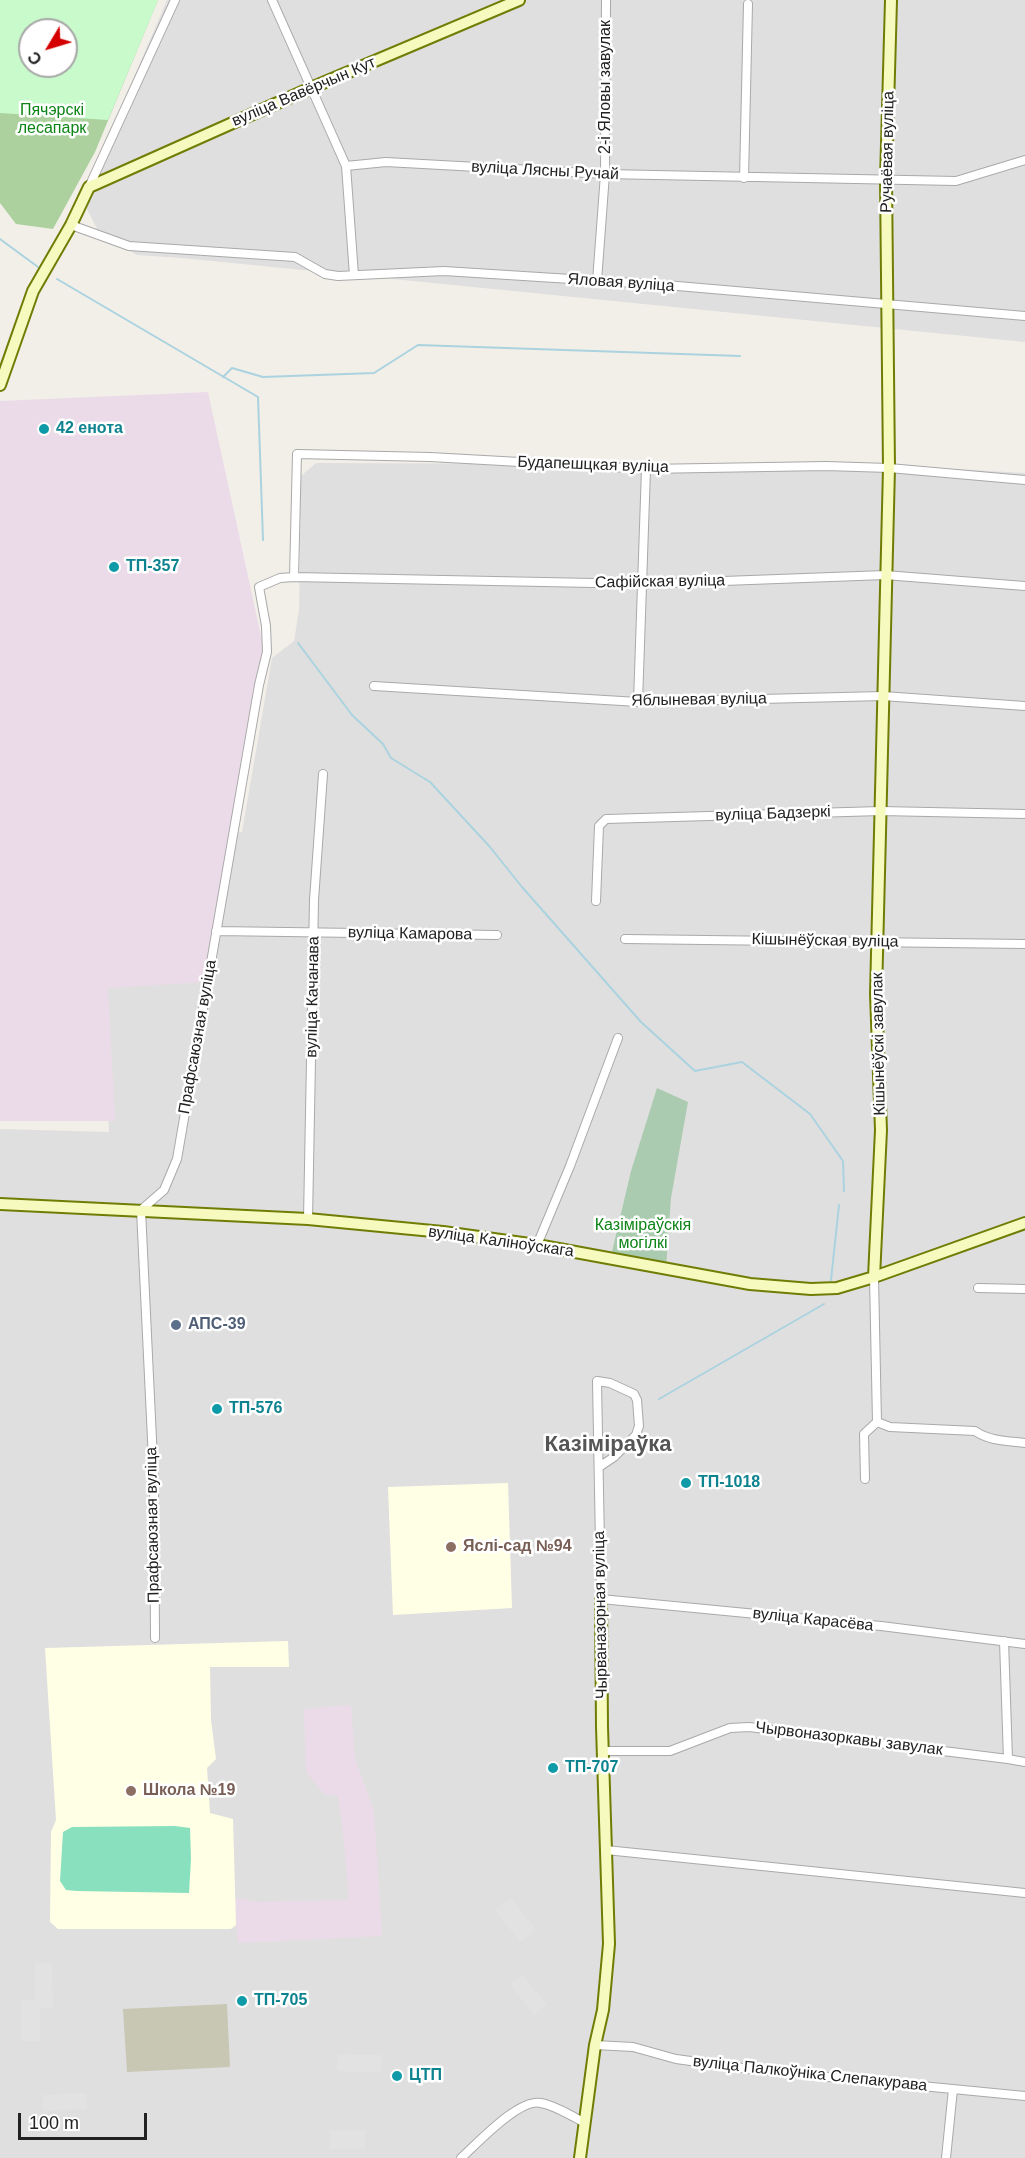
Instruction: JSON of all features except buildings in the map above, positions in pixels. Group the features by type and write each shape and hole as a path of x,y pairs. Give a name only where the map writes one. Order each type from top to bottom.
{"street":[{"path":"0,385 33,291 90,187 175,0"},
{"path":"272,0 346,166 354,275"},
{"name":"вуліца Вавёрчын Кут","path":"90,187 311,88 519,0"},
{"name":"2-і Яловы завулак","path":"597,281 605,174 606,0"},
{"name":"Ручаёвая вуліца","path":"889,468 886,180 891,0"},
{"path":"744,178 748,4"},
{"name":"вуліца Лясны Ручай","path":"346,166 386,162 605,174 956,181 1025,160"},
{"name":"Яловая вуліца","path":"71,225 129,246 295,257 325,274 444,271 820,297 1025,316"},
{"name":"Будапешцкая вуліца","path":"294,577 297,454 430,457 646,468 826,466 889,468 1025,480"},
{"path":"638,702 646,468"},
{"path":"881,811 889,468"},
{"name":"Сафійская вуліца","path":"294,577 643,584 885,575 1025,586"},
{"name":"Прафсаюзная вуліца","path":"155,1638 154,1481 141,1210 164,1190 177,1159 259,685 267,652 266,626 259,587 280,578 294,577"},
{"name":"Яблыневая вуліца","path":"374,686 638,702 883,696 1025,706"},
{"name":"вуліца Качанава","path":"308,1219 314,900 323,774"},
{"name":"вуліца Бадзеркі","path":"597,901 599,826 606,819 881,811 1025,814"},
{"name":"Кішынёўскі завулак","path":"874,1277 880,1130 877,942 881,811"},
{"name":"вуліца Камарова","path":"216,931 497,935"},
{"name":"Кішынёўская вуліца","path":"625,939 1025,944"},
{"path":"537,1245 570,1166 618,1038"},
{"name":"вуліца Каліноўскага","path":"0,1204 308,1219 442,1232 537,1245 750,1284 811,1289 837,1288 874,1277 1025,1223"},
{"path":"865,1479 864,1434 877,1422 874,1277"},
{"path":"978,1288 1025,1289"},
{"name":"Чырваназорная вуліца","path":"580,2158 595,2045 603,2010 609,1944 602,1727 601,1599 598,1467 597,1381 610,1383 634,1394 637,1400 639,1426 636,1435 614,1457 598,1467"},
{"path":"877,1422 890,1427 975,1431 982,1436 994,1439 1025,1443"},
{"name":"вуліца Карасёва","path":"601,1599 881,1626 1025,1644"},
{"path":"1004,1641 1008,1759"},
{"name":"Чырвоназоркавы завулак","path":"604,1751 670,1751 730,1728 749,1727 1025,1762"},
{"path":"606,1850 1025,1893"},
{"name":"вуліца Палкоўніка Слепакурава","path":"595,2045 633,2047 676,2059 758,2070 1025,2096"},
{"path":"946,2158 953,2089"},
{"path":"461,2158 517,2109 532,2102 543,2103 585,2123"}],"shaded area":[{"path":"167,0 1025,0 1025,342 137,255 99,233 82,199"},
{"path":"208,392 266,659 205,982 108,988 115,1121 0,1121 0,401"},
{"name":"Казіміраўка","path":"316,463 884,465 1025,473 1025,2158 0,2158 0,1129 109,1132 105,1023 104,850 242,832 272,658 294,641 299,610 301,476"},
{"name":"Яслі-сад №94","path":"508,1483 512,1608 393,1615 388,1487"},
{"name":"Школа №19","path":"288,1641 289,1667 210,1667 211,1720 216,1759 207,1768 210,1813 233,1819 236,1925 231,1929 58,1929 50,1922 51,1832 56,1820 45,1648"},
{"path":"351,1705 355,1759 374,1811 382,1936 238,1943 234,1899 253,1902 349,1900 338,1796 324,1794 306,1772 304,1709"},
{"path":"511,1898 536,1930 520,1942 495,1910"},
{"path":"35,1963 52,1963 53,2008 40,2008 40,2041 21,2041 21,2000 35,2000"},
{"path":"522,1974 547,2005 534,2015 510,1984"},
{"path":"227,2004 230,2067 127,2072 123,2009"},
{"path":"338,2054 382,2055 381,2073 337,2071"},
{"path":"86,2093 87,2109 43,2111 43,2095"},
{"path":"330,2130 365,2130 365,2149 330,2149"}],"green space":[{"name":"Пячэрскі лесапарк","path":"0,0 158,0 95,152 53,229 16,224 0,203"},
{"path":"0,0 158,0 108,120 0,113"},
{"name":"Казіміраўскія могілкі","path":"657,1088 688,1102 671,1198 666,1268 611,1256 631,1171"},
{"path":"175,1826 190,1828 189,1893 66,1890 60,1881 63,1832 72,1827"}],"waterway":[{"path":"0,239 38,267"},
{"path":"57,279 258,397 263,540"},
{"path":"223,377 232,368 263,377 374,373 418,345 740,356"},
{"path":"298,643 352,715 383,744 391,758 430,782 490,847 522,887 641,1022 695,1071 742,1062 810,1114 843,1161 844,1191"},
{"path":"831,1280 839,1205"},
{"path":"659,1399 824,1304"}],"place":[{"name":"42 енота","path":"44,429"},
{"name":"ТП-357","path":"114,567"},
{"name":"АПС-39","path":"176,1325"},
{"name":"ТП-576","path":"217,1409"},
{"name":"ТП-1018","path":"686,1483"},
{"name":"Яслі-сад №94","path":"451,1547"},
{"name":"ТП-707","path":"553,1768"},
{"name":"Школа №19","path":"131,1791"},
{"name":"ТП-705","path":"242,2001"},
{"name":"ЦТП","path":"397,2076"}],"district":[{"name":"Казіміраўка","path":"608,1445"}]}
